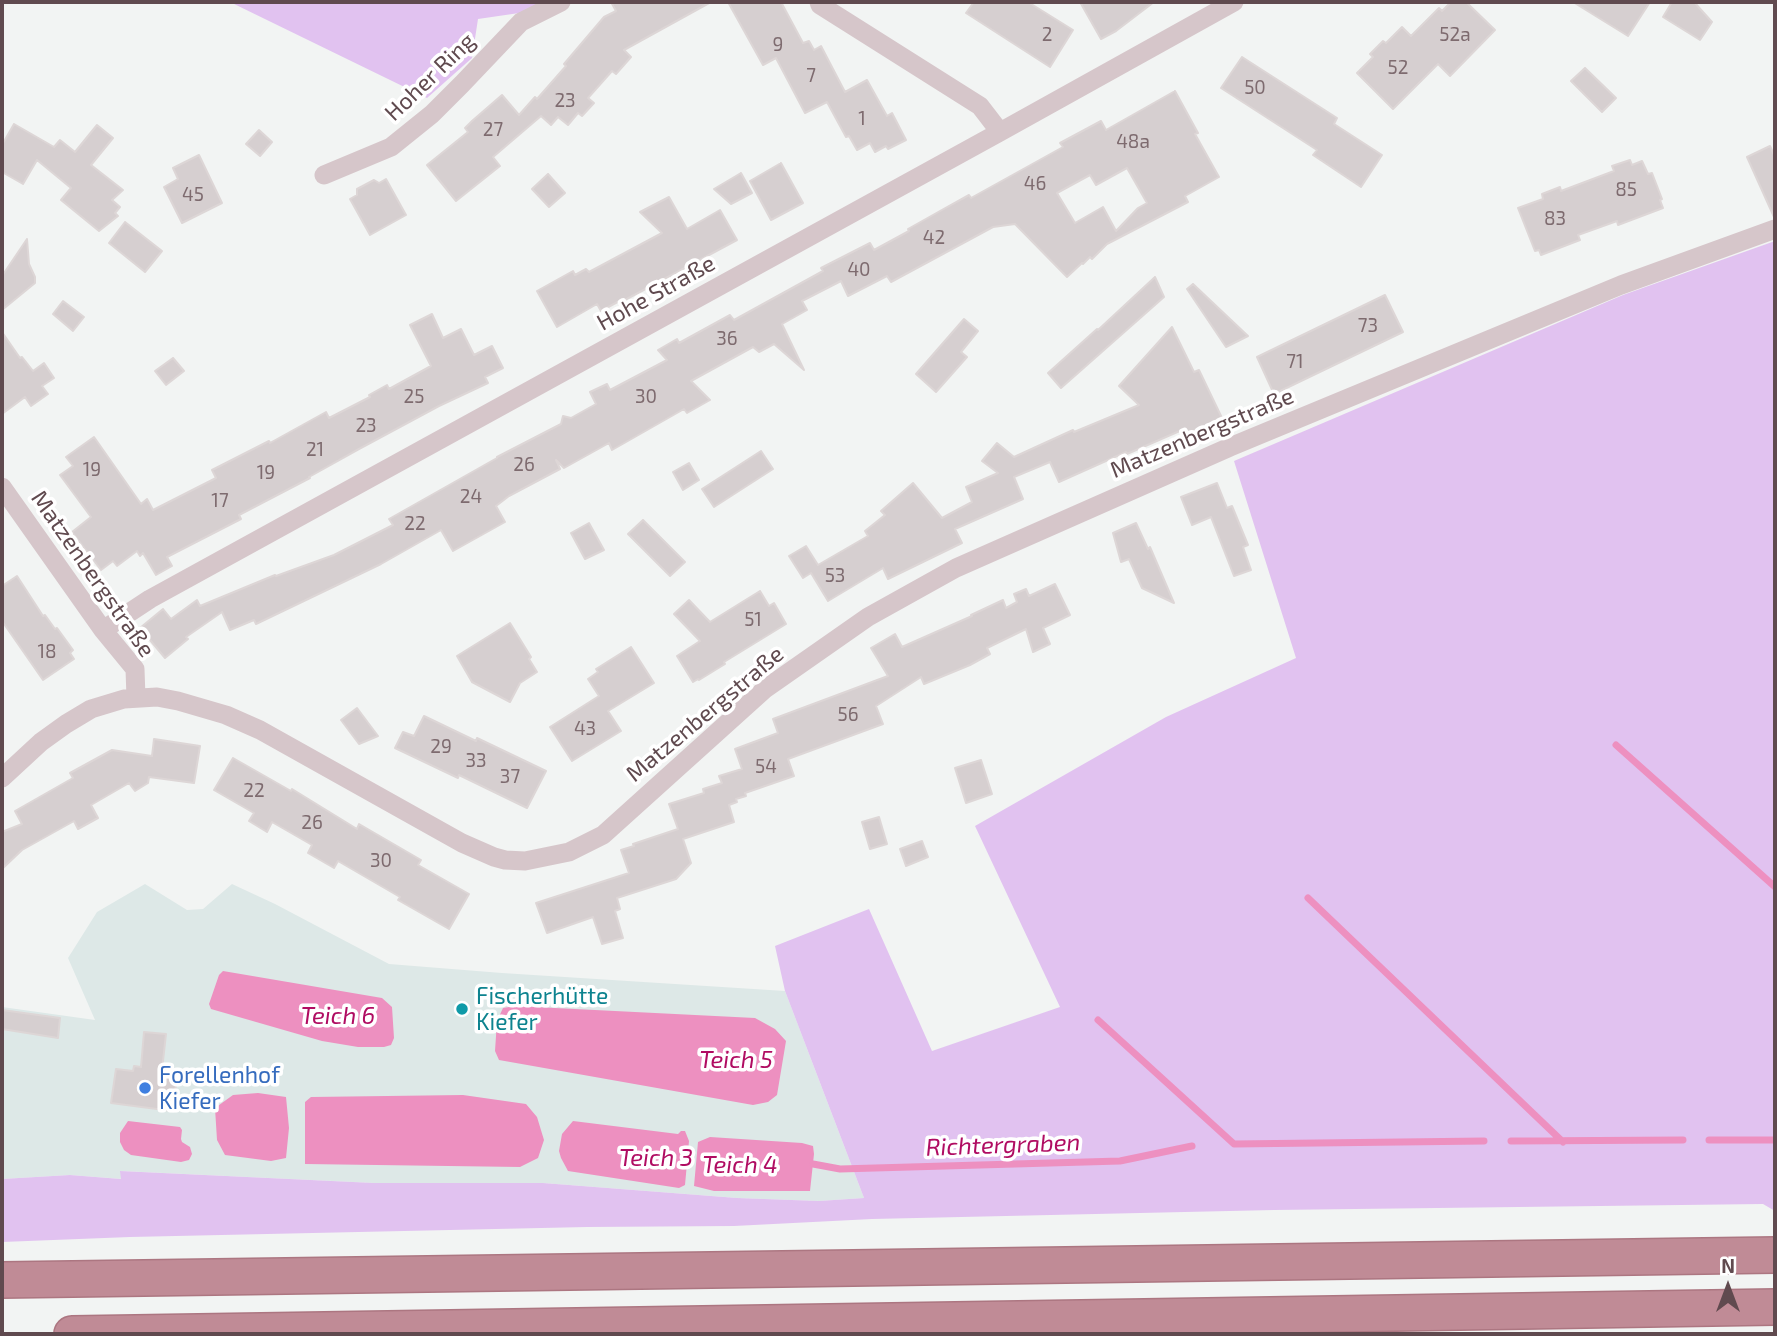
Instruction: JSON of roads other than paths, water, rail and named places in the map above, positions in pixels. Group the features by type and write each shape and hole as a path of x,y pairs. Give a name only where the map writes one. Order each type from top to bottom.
{"highway":[{"path":"2,1280 1775,1255"},
{"path":"72,1334 1775,1307"}],"street":[{"name":"Hoher Ring","path":"324,175 391,147 432,114 521,22 561,2"},
{"path":"819,2 980,106 1000,132"},
{"name":"Hohe Straße","path":"103,630 150,598 1234,2"},
{"name":"Matzenbergstraße","path":"2,487 103,630 135,669 136,698 157,697 226,715 249,725 462,843 505,860 524,861 569,852 603,835 765,689 868,617 956,568 1217,452 1621,285 1775,229"},
{"path":"2,778 41,742 79,716 102,705 136,698"}],"water":[{"name":"Teich 6","path":"223,971 382,998 392,1007 394,1038 391,1045 384,1047 358,1047 322,1041 211,1009 209,1004 219,975"},
{"name":"Teich 5","path":"515,1006 755,1018 775,1029 786,1041 777,1095 768,1102 753,1105 499,1060 495,1051 497,1021 503,1008"},
{"path":"258,1093 286,1097 289,1128 286,1158 271,1161 225,1155 217,1140 215,1108 233,1095"},
{"name":"Forellenhof Kiefer","path":"463,1095 526,1104 537,1117 544,1140 538,1158 520,1167 305,1164 305,1102 311,1097"},
{"path":"128,1121 180,1127 182,1142 190,1147 192,1154 189,1160 181,1162 131,1155 124,1150 120,1142 120,1133"},
{"name":"Teich 3","path":"573,1121 678,1134 685,1131 689,1141 685,1185 679,1188 568,1171 559,1151 562,1134"},
{"name":"Teich 4","path":"710,1137 813,1146 810,1191 714,1191 694,1186 698,1142"}],"waterway":[{"path":"1616,745 1775,887"},
{"path":"1308,898 1563,1142"},
{"name":"Richtergraben","path":"1098,1020 1234,1144 1484,1141"},
{"name":"Richtergraben","path":"1511,1141 1683,1140"},
{"name":"Richtergraben","path":"1709,1140 1775,1140"},
{"name":"Richtergraben","path":"813,1164 840,1169 1120,1161 1192,1146"}],"place":[{"name":"Fischerhütte Kiefer","path":"462,1009"},
{"name":"Forellenhof Kiefer","path":"145,1088"}]}
